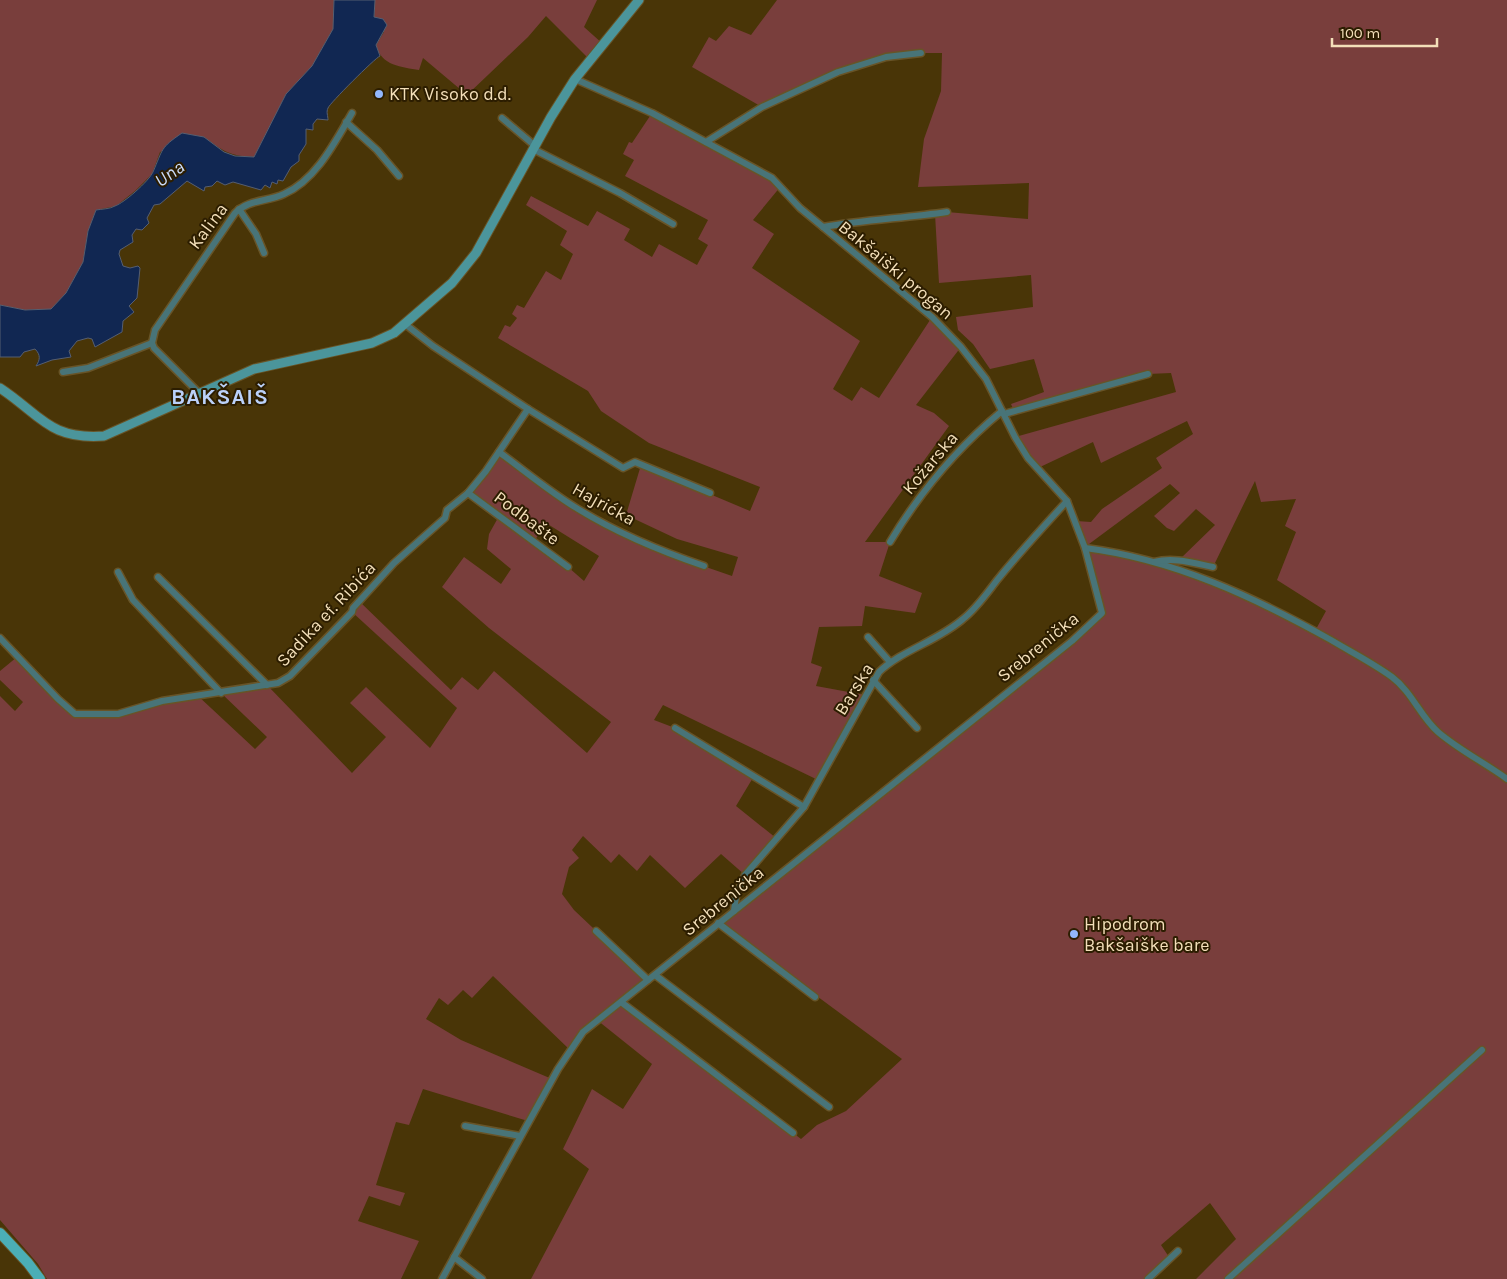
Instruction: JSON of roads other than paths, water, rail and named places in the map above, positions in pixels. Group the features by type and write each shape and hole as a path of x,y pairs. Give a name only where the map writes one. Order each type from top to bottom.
{"main road":[{"path":"0,1233 40,1279"}],"street":[{"path":"0,388 52,428 64,434 84,437 104,436 131,426 199,393 254,370 372,344 394,333 452,283 476,253 534,147 575,79 639,0"},
{"path":"706,142 762,107 838,72 886,57 921,53"},
{"name":"Bakšaiški progan","path":"575,79 620,98 772,178 823,227 911,298 961,346 986,379 1028,458 1067,501 1085,548 1102,613"},
{"name":"Kalina","path":"152,343 155,330 174,299 220,232 239,209 249,203 286,193 301,184 326,154 352,113"},
{"path":"502,118 534,147 673,224"},
{"path":"346,122 377,150 400,176"},
{"path":"239,209 256,234 264,253"},
{"path":"823,227 863,220 916,217 947,212"},
{"path":"405,324 433,346 528,409 623,468 635,462 710,493"},
{"path":"63,372 88,368 152,343 154,348 199,393"},
{"path":"1003,412 1148,374"},
{"name":"Sadika ef. Ribića","path":"0,638 16,657 76,714 118,714 162,701 278,683 290,676 352,612 353,608 394,563 445,518 447,510 468,493 528,409"},
{"name":"Kožarska","path":"890,542 925,489 975,433 1003,412"},
{"name":"Hajrićka","path":"499,452 591,516 657,550 704,566"},
{"name":"Podbašte","path":"468,493 568,567"},
{"name":"Barska","path":"734,911 736,896 745,876 804,806 873,680 890,662 923,646 962,620 976,608 999,578 1067,501"},
{"path":"1085,548 1126,554 1205,578 1235,591 1362,659 1393,678 1406,690 1438,732 1507,779"},
{"path":"1152,562 1165,559 1179,560 1213,567"},
{"path":"118,572 133,600 221,693"},
{"path":"158,577 267,685"},
{"name":"Srebrenička","path":"442,1279 569,1049 582,1032 1072,641 1102,613"},
{"path":"868,637 890,662"},
{"path":"873,680 917,728"},
{"path":"675,728 804,806"},
{"path":"718,923 815,997"},
{"path":"596,930 648,980"},
{"path":"655,975 829,1107"},
{"path":"621,1002 793,1133"},
{"path":"1228,1279 1482,1050"},
{"path":"465,1126 520,1136"},
{"path":"1148,1279 1178,1251"},
{"path":"454,1258 482,1279"}],"water":[{"name":"Una","path":"334,0 375,0 374,17 383,19 387,25 376,45 380,56 330,105 327,111 328,120 317,119 313,124 313,130 306,129 306,144 299,155 299,161 291,167 283,181 278,180 277,184 272,182 270,188 265,185 261,190 233,182 225,185 217,181 212,186 205,187 204,191 187,181 160,204 154,205 147,218 149,223 142,230 136,229 132,235 133,242 120,250 119,254 123,266 130,268 138,266 140,268 137,298 129,306 134,312 123,321 122,332 95,347 92,339 88,338 77,341 69,351 71,357 52,360 36,366 39,358 35,349 24,352 20,357 0,357 0,305 25,310 51,309 66,293 83,262 88,231 96,210 119,204 147,181 163,150 175,138 182,133 204,137 224,152 235,156 254,157 286,94 312,66 333,29"}],"place":[{"name":"KTK Visoko d.d.","path":"379,94"},
{"name":"Hipodrom Bakšaiške bare","path":"1074,934"}],"district":[{"name":"BAKŠAIŠ","path":"220,396"}]}
